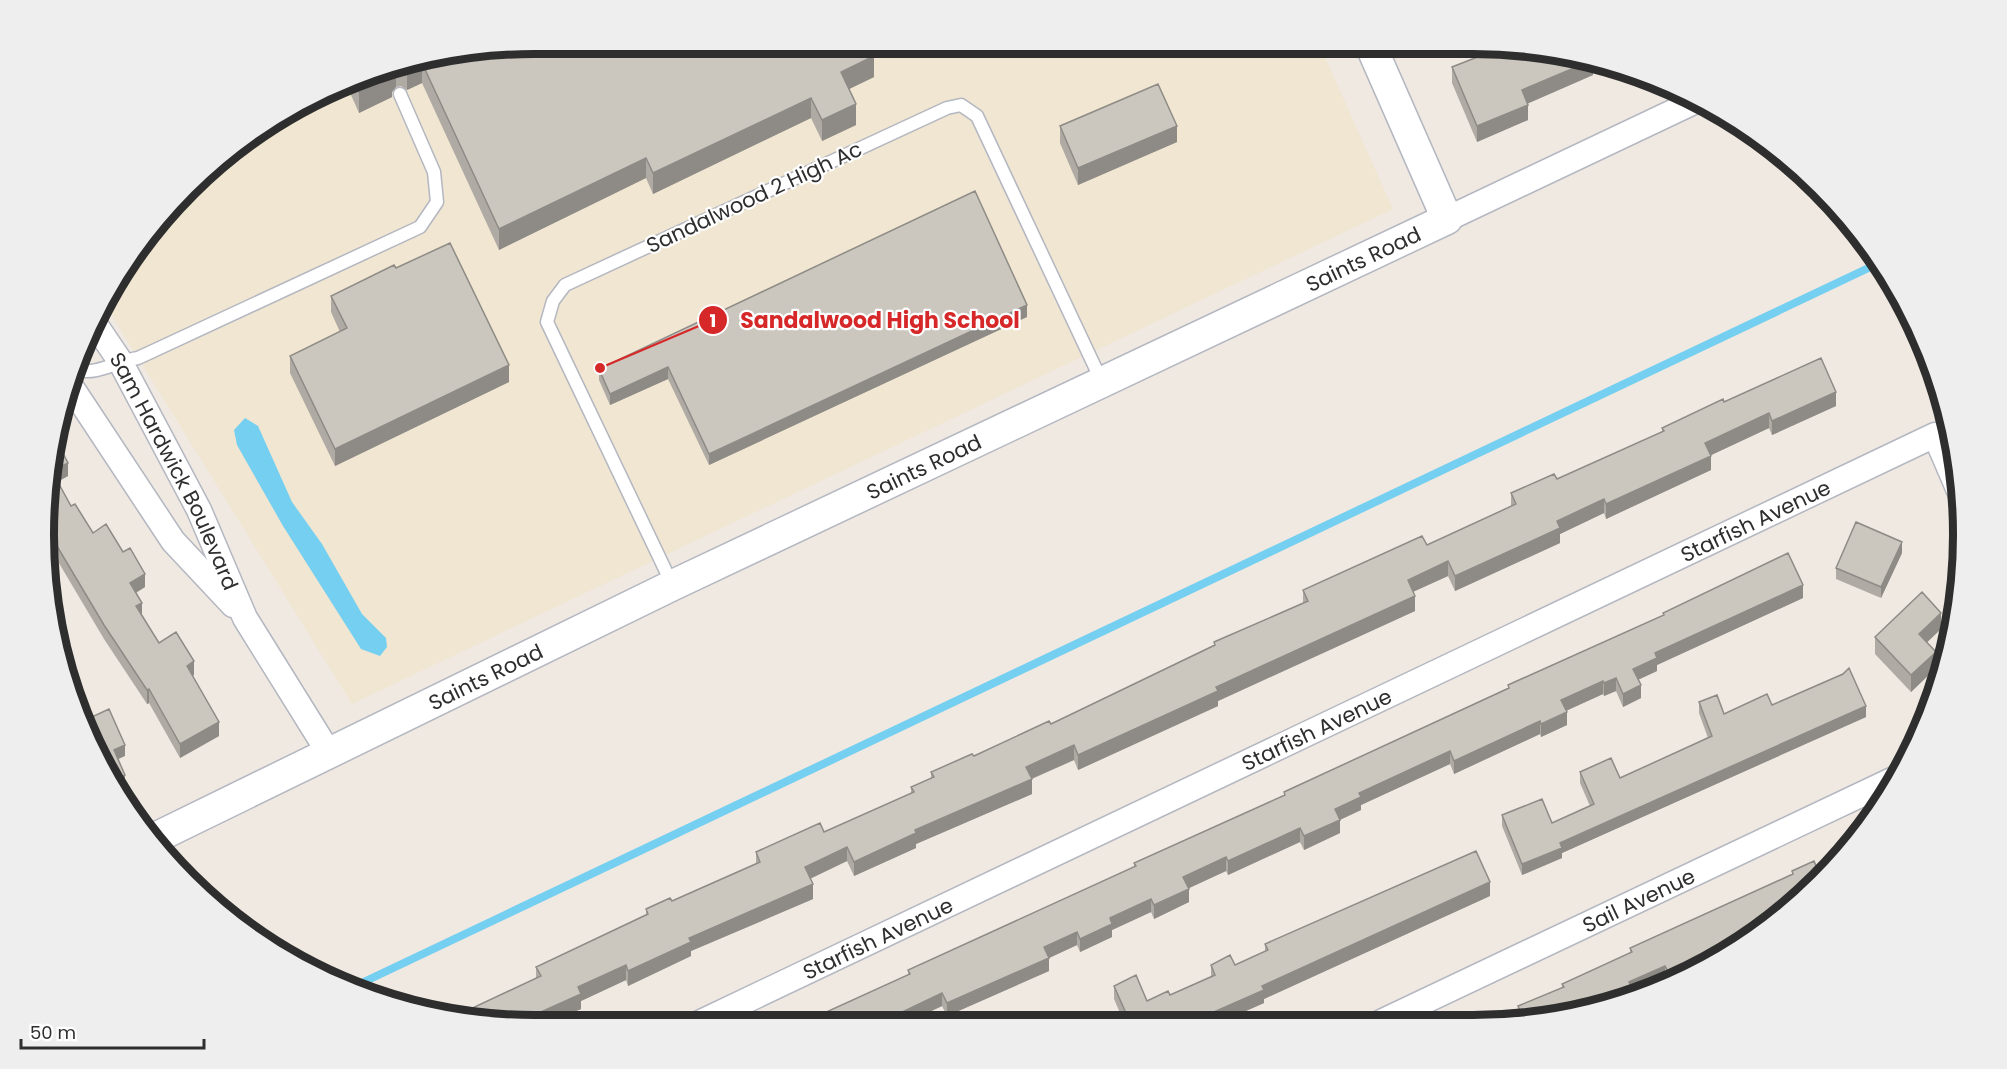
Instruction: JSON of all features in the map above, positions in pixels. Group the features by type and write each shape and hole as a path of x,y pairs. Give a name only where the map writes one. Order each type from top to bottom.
{"street":[{"path":"1374,54 1447,219"},
{"name":"Saints Road","path":"160,836 673,585 1687,105"},
{"name":"Sam Hardwick Boulevard","path":"100,331 120,361 199,510 245,618 328,753"},
{"name":"Sam Hardwick Boulevard","path":"76,393 173,542 245,618"},
{"name":"Starfish Avenue","path":"716,1015 1935,435 1948,465"},
{"name":"Sail Avenue","path":"1396,1015 1883,784"}],"lane":[{"path":"83,371 90,373 120,361 138,358 420,227 437,202 435,172 400,94"},
{"name":"Sandalwood 2 High Ac","path":"673,585 547,322 553,301 565,285 946,108 961,105 977,116 1103,383"}],"shaded area":[{"path":"1323,54 1393,209 352,704 109,311 135,268 173,218 218,173 268,135 322,104 380,80 441,63 503,55"}],"water":[{"path":"245,418 258,426 292,502 322,544 362,614 386,638 387,647 380,656 361,649 283,526 237,445 234,430"}],"building":[{"path":"534,54 873,54 874,56 841,72 856,104 822,120 811,98 653,173 646,158 499,229 424,67 472,58"},
{"path":"1484,54 1535,58 1579,66 1522,90 1528,105 1477,126 1452,67"},
{"path":"392,76 392,77 359,92 357,89"},
{"path":"1158,84 1177,126 1078,168 1060,126"},
{"path":"975,191 1027,305 709,454 668,367 610,394 599,369"},
{"path":"450,243 509,365 335,449 290,356 347,328 331,296 394,265 396,268"},
{"path":"1821,358 1836,392 1772,421 1769,413 1705,443 1711,456 1606,504 1604,499 1557,521 1560,528 1455,576 1448,561 1408,580 1415,596 1216,687 1218,691 1078,755 1074,745 1026,767 1032,779 915,830 916,833 854,862 847,847 805,867 813,884 689,938 691,942 628,971 626,965 578,987 581,994 534,1015 468,1010 541,976 536,967 648,914 646,909 670,898 672,901 760,862 756,852 820,823 824,832 914,792 911,787 934,777 931,772 972,754 974,756 1049,721 1051,724 1215,645 1214,642 1308,601 1303,590 1422,536 1427,545 1516,504 1511,493 1554,474 1557,479 1664,431 1662,428 1723,399 1724,402"},
{"path":"61,451 68,463 59,468"},
{"path":"57,481 71,506 75,504 93,533 106,524 123,552 130,548 145,574 130,583 142,603 136,606 159,643 176,632 194,661 187,666 219,722 180,744 149,689 147,690 104,625 54,541"},
{"path":"1856,522 1902,542 1881,587 1836,568"},
{"path":"1788,553 1803,585 1655,653 1657,658 1633,669 1641,685 1623,694 1616,678 1604,683 1603,681 1561,700 1567,712 1541,724 1540,721 1454,761 1450,751 1359,793 1361,797 1335,809 1340,820 1304,836 1300,828 1228,861 1226,857 1183,877 1189,889 1154,905 1151,899 1110,918 1112,924 1080,939 1077,932 1044,947 1049,958 947,1003 942,993 902,1012 904,1015 820,1015 910,974 908,970 1136,866 1134,863 1285,795 1284,792 1509,688 1508,685 1664,615 1663,613"},
{"path":"1922,592 1941,613 1919,634 1936,652 1911,675 1875,637"},
{"path":"1849,668 1866,706 1560,843 1562,848 1522,864 1502,815 1542,799 1552,823 1594,804 1580,772 1611,758 1620,778 1712,736 1699,702 1717,695 1724,714 1767,694 1772,705 1843,674"},
{"path":"109,709 125,745 114,750 125,775 120,777 118,775 91,717"},
{"path":"1476,851 1490,882 1262,986 1264,990 1207,1015 1116,1015 1125,1011 1114,986 1136,975 1147,1001 1168,991 1170,995 1215,975 1211,965 1230,955 1235,965 1268,950 1265,944"},
{"path":"1814,861 1817,869 1765,916 1727,942 1713,948 1713,951 1668,972 1665,966 1629,982 1631,987 1597,999 1520,1012 1518,1006 1564,987 1562,984 1632,952 1630,948 1793,874 1792,871"}],"waterway":[{"path":"363,982 1871,267"}],"place":[{"name":"Sandalwood High School","path":"600,368"}]}
